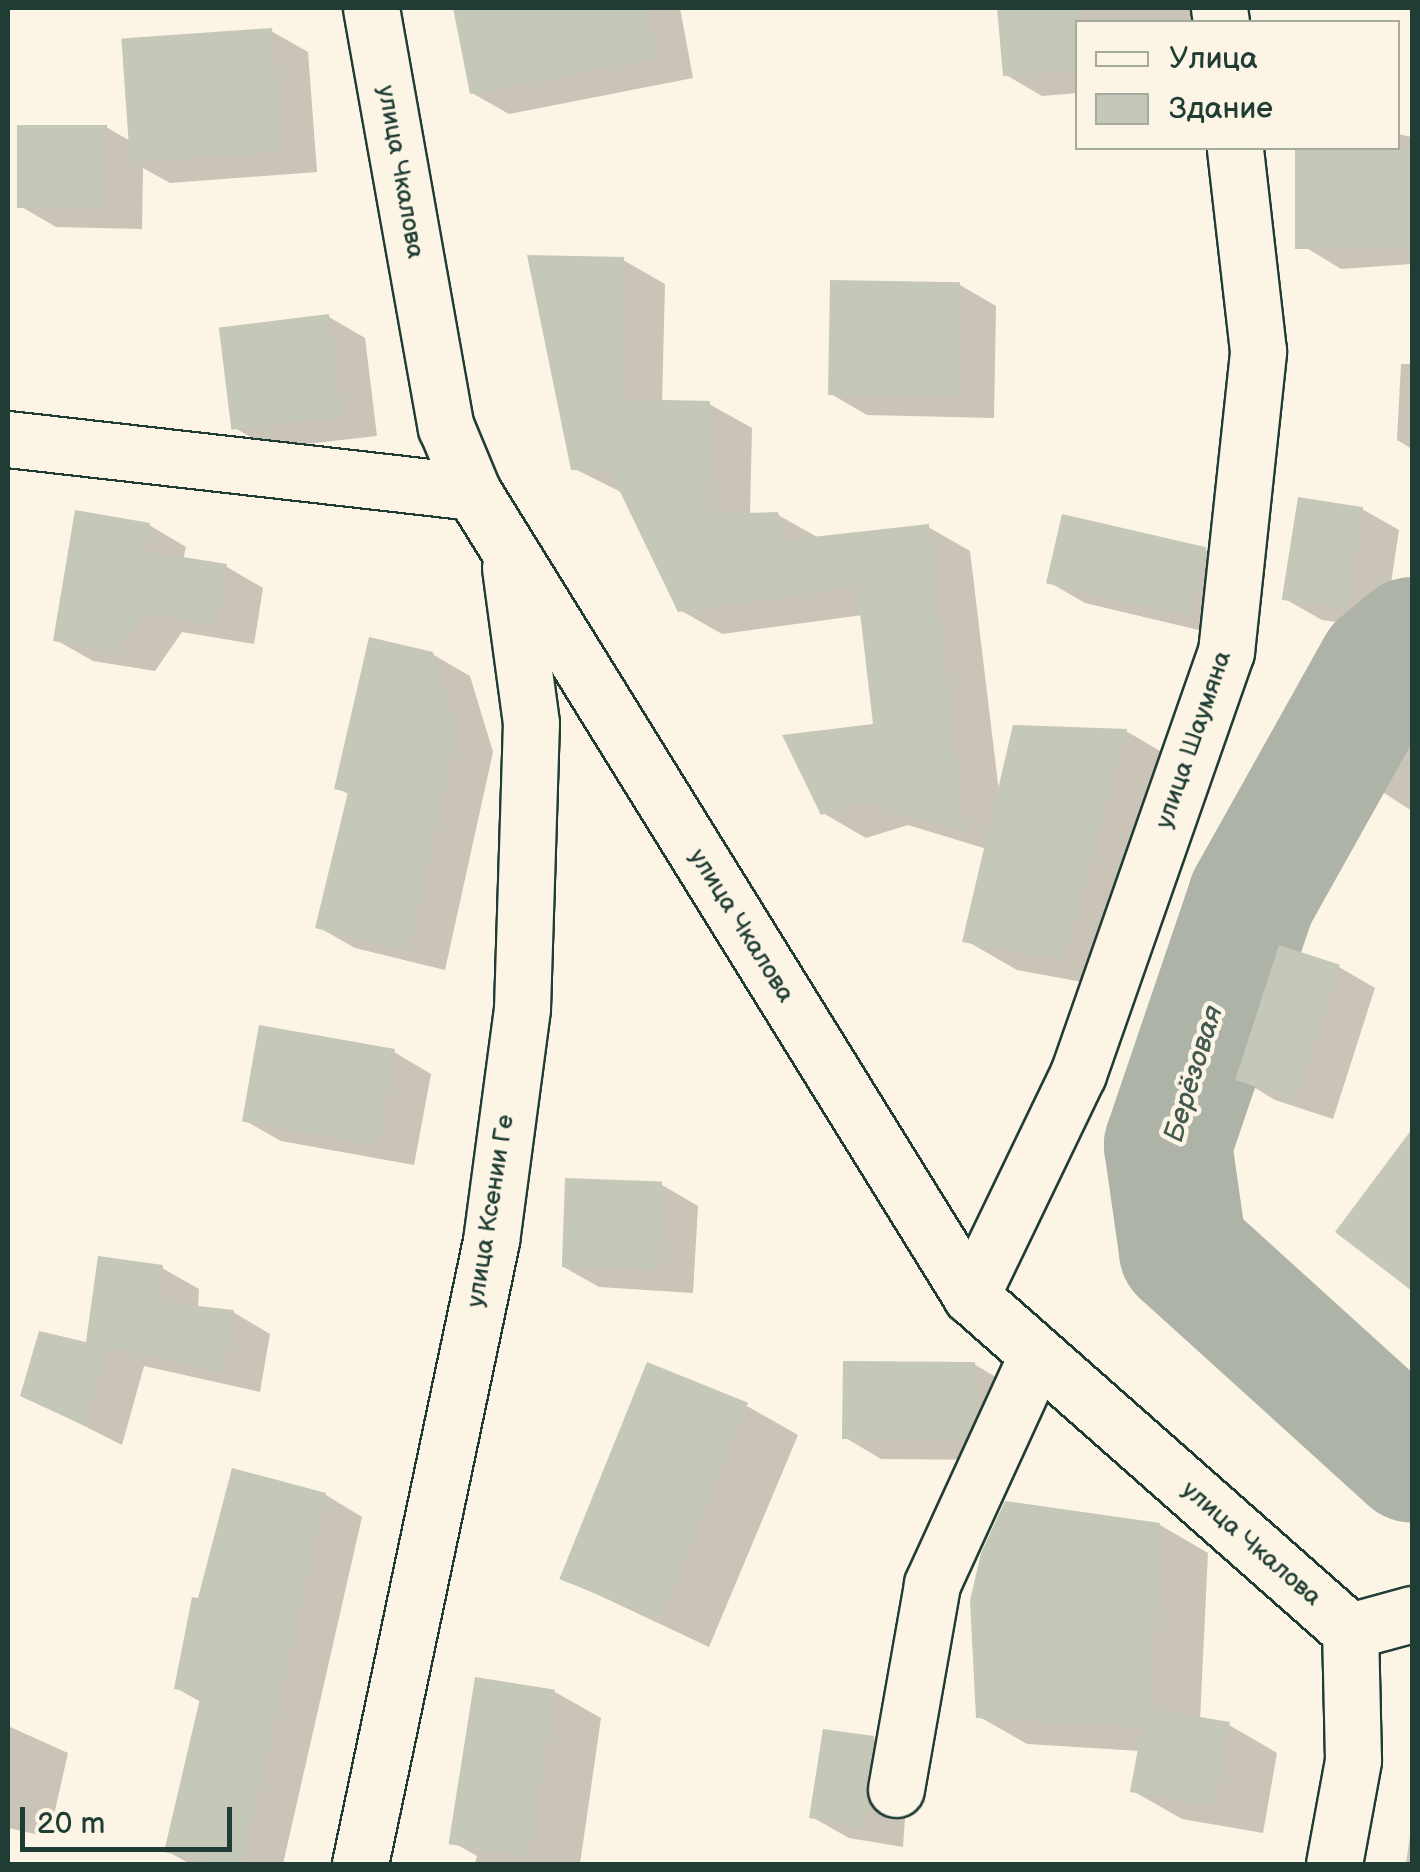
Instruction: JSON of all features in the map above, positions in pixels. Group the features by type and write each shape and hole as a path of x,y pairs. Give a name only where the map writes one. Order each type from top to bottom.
{"street":[{"name":"улица Чкалова","path":"371,8 446,428 472,492 971,1296 1350,1631"},
{"name":"улица Шаумяна","path":"971,1296 1078,1074 1226,652 1258,350 1235,150"},
{"path":"8,439 472,492"},
{"name":"улица Ксении Ге","path":"360,1864 490,1242 522,1008 531,723 508,549"},
{"path":"896,1788 932,1584 1037,1355"},
{"path":"1334,1864 1352,1760 1350,1631 1412,1614"}],"building":[{"path":"453,8 647,8 657,58 470,94"},
{"path":"997,8 1078,8 1075,70 1003,76"},
{"path":"272,28 281,152 130,162 121,39"},
{"path":"17,125 107,125 107,208 17,208"},
{"path":"1408,148 1408,249 1295,249 1295,150"},
{"path":"527,255 624,257 620,399 710,401 707,514 778,512 785,540 929,524 965,833 864,802 821,815 782,735 873,724 857,587 678,612 610,471 571,470"},
{"path":"830,280 960,282 958,397 828,395"},
{"path":"329,314 342,416 231,430 219,328"},
{"path":"1298,497 1363,507 1347,610 1282,600"},
{"path":"75,510 150,523 145,551 227,564 217,625 145,613 117,652 53,641"},
{"path":"1062,514 1206,547 1190,616 1046,583"},
{"path":"369,637 433,652 457,730 409,951 315,928 348,792 334,789"},
{"path":"1013,725 1127,729 1064,960 962,942"},
{"path":"1279,945 1340,965 1296,1100 1235,1080"},
{"path":"259,1025 395,1049 378,1145 242,1122"},
{"path":"1412,1129 1412,1291 1335,1232"},
{"path":"565,1178 662,1181 659,1270 562,1267"},
{"path":"98,1256 163,1265 162,1302 234,1310 223,1373 107,1347 85,1426 20,1396 39,1331 86,1342"},
{"path":"843,1361 975,1362 974,1417 964,1440 842,1439"},
{"path":"647,1362 748,1403 660,1620 559,1579"},
{"path":"232,1468 326,1493 242,1864 217,1864 164,1852 201,1694 174,1689 192,1597 198,1598"},
{"path":"1005,1501 1160,1523 1151,1709 1230,1722 1215,1806 1130,1792 1142,1727 976,1718 970,1601 981,1553"},
{"path":"475,1677 555,1690 529,1857 449,1844"},
{"path":"823,1729 874,1736 865,1784 867,1828 809,1818"}],"waterway":[{"name":"Берёзовая","path":"1412,641 1381,667 1252,898 1168,1145 1183,1251 1412,1459"}]}
